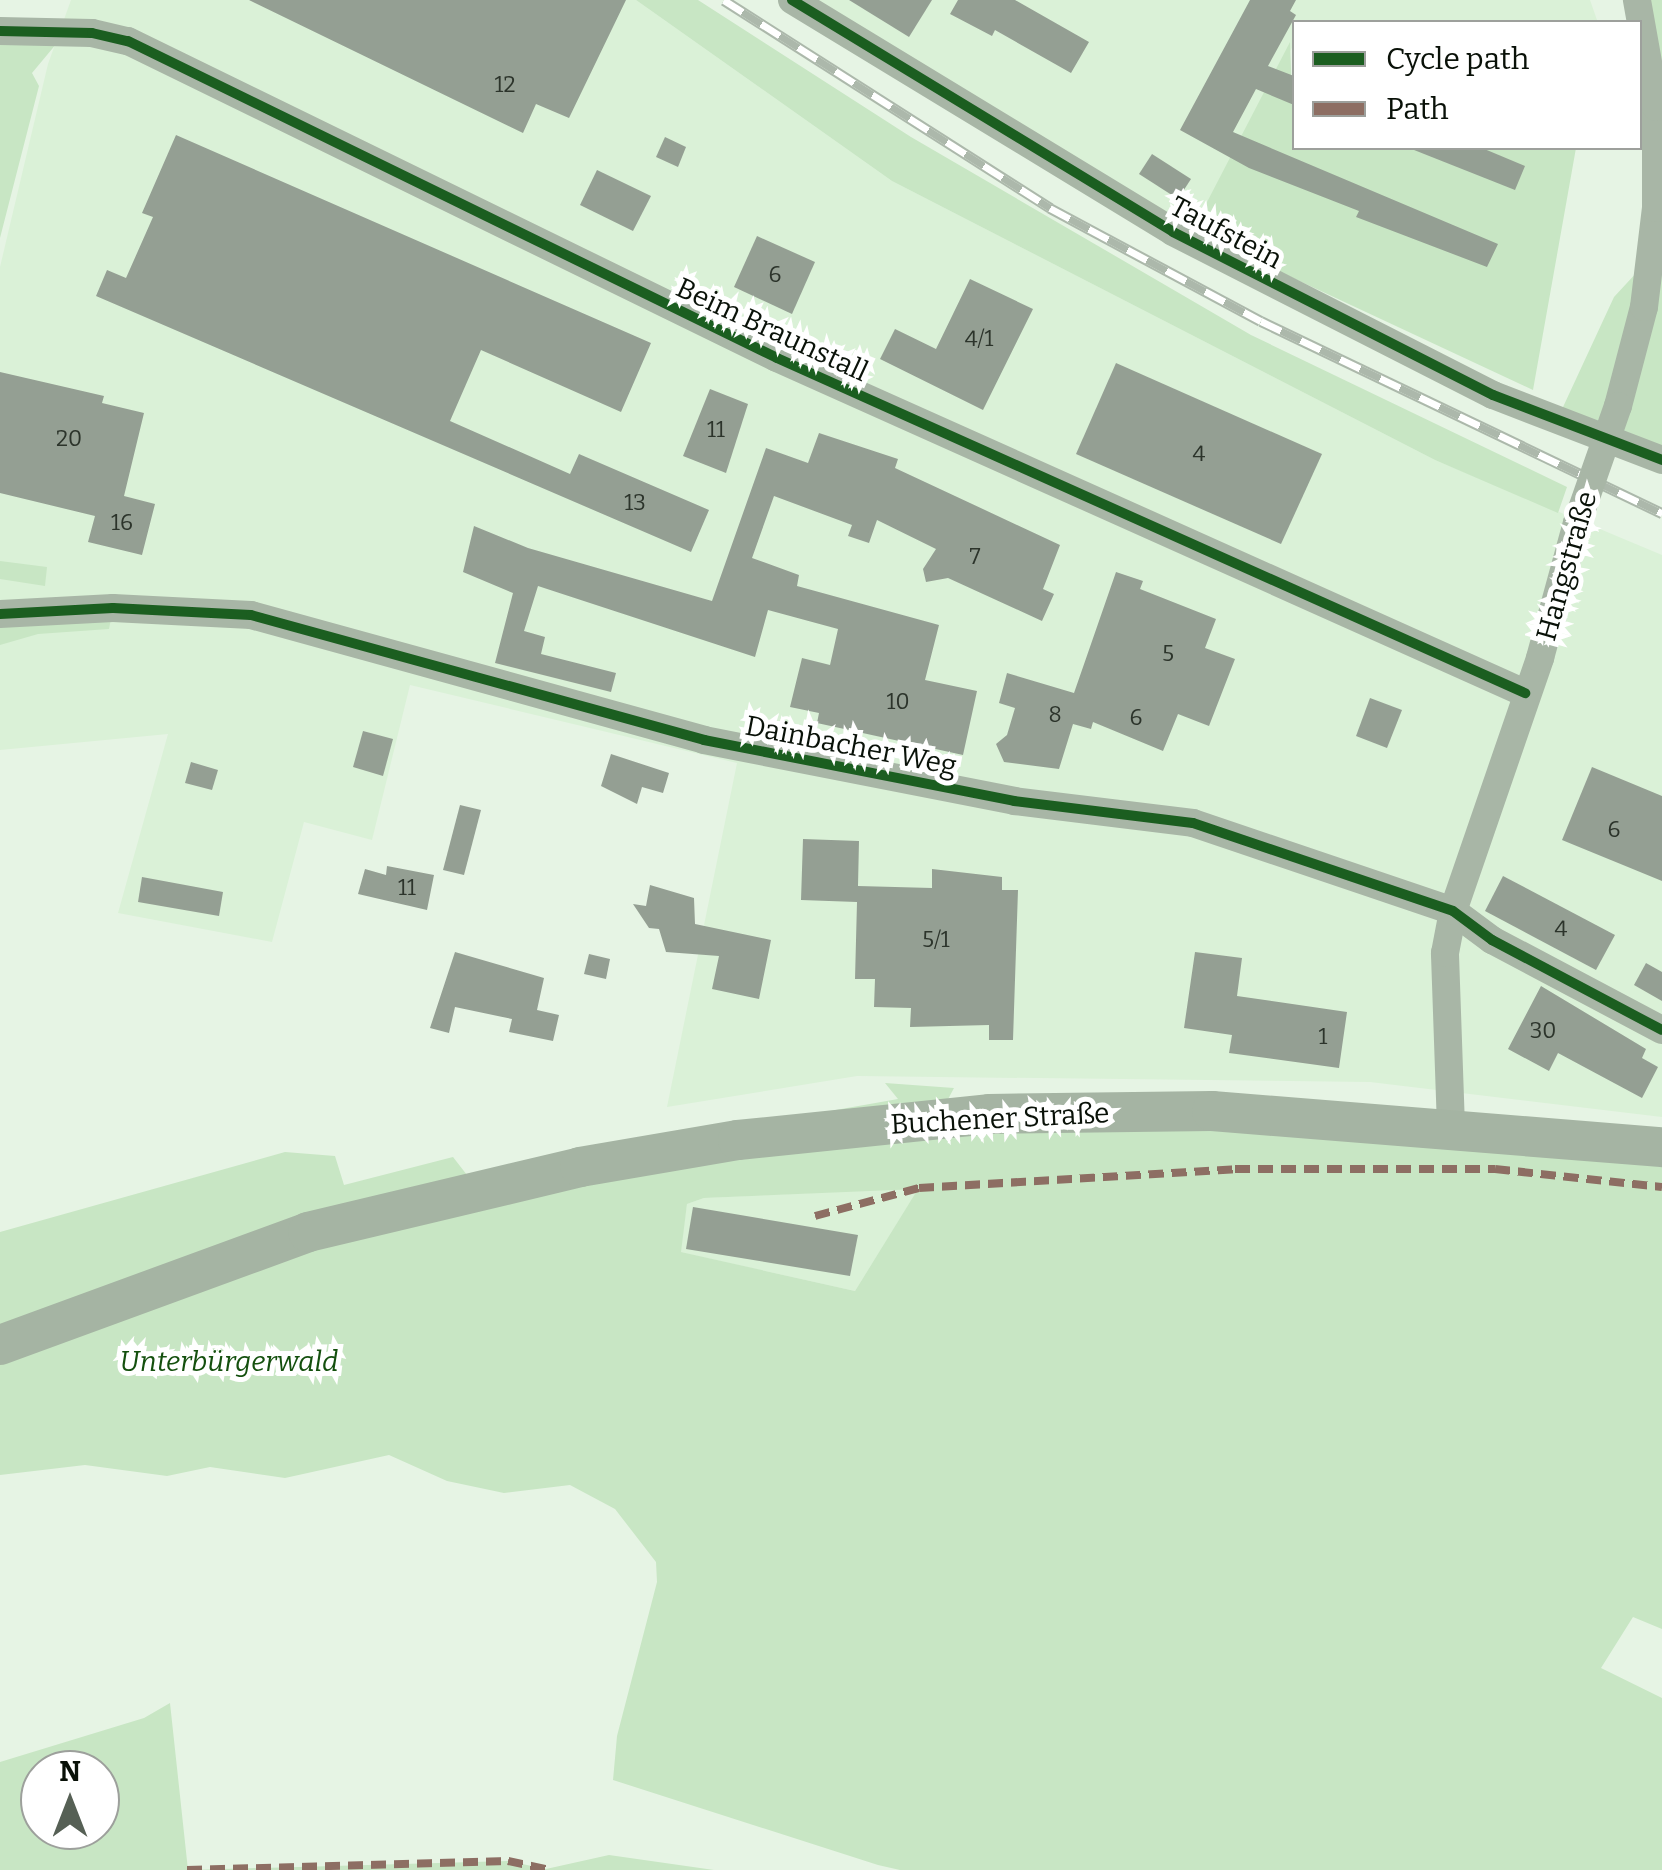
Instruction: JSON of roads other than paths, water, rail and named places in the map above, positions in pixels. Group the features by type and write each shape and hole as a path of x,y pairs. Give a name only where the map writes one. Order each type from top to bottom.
{"main road":[{"name":"Buchener Straße","path":"0,1344 168,1278 346,1222 580,1167 738,1140 988,1114 1212,1111 1451,1127 1662,1147"}],"street":[{"name":"Taufstein","path":"792,0 1173,232 1493,395 1662,460"},
{"name":"Hangstraße","path":"1451,1127 1444,953 1453,911 1618,406 1644,307 1656,208 1656,107 1642,28"},
{"name":"Beim Braunstall","path":"0,31 92,32 128,41 777,358 1525,694"},
{"name":"Dainbacher Weg","path":"0,614 114,608 251,615 704,740 1014,800 1193,822 1453,911 1492,940 1662,1030"}],"railway":[{"path":"724,0 1050,208 1261,321 1662,513"}],"park label":[{"name":"Unterbürgerwald","path":"229,1362"}]}
